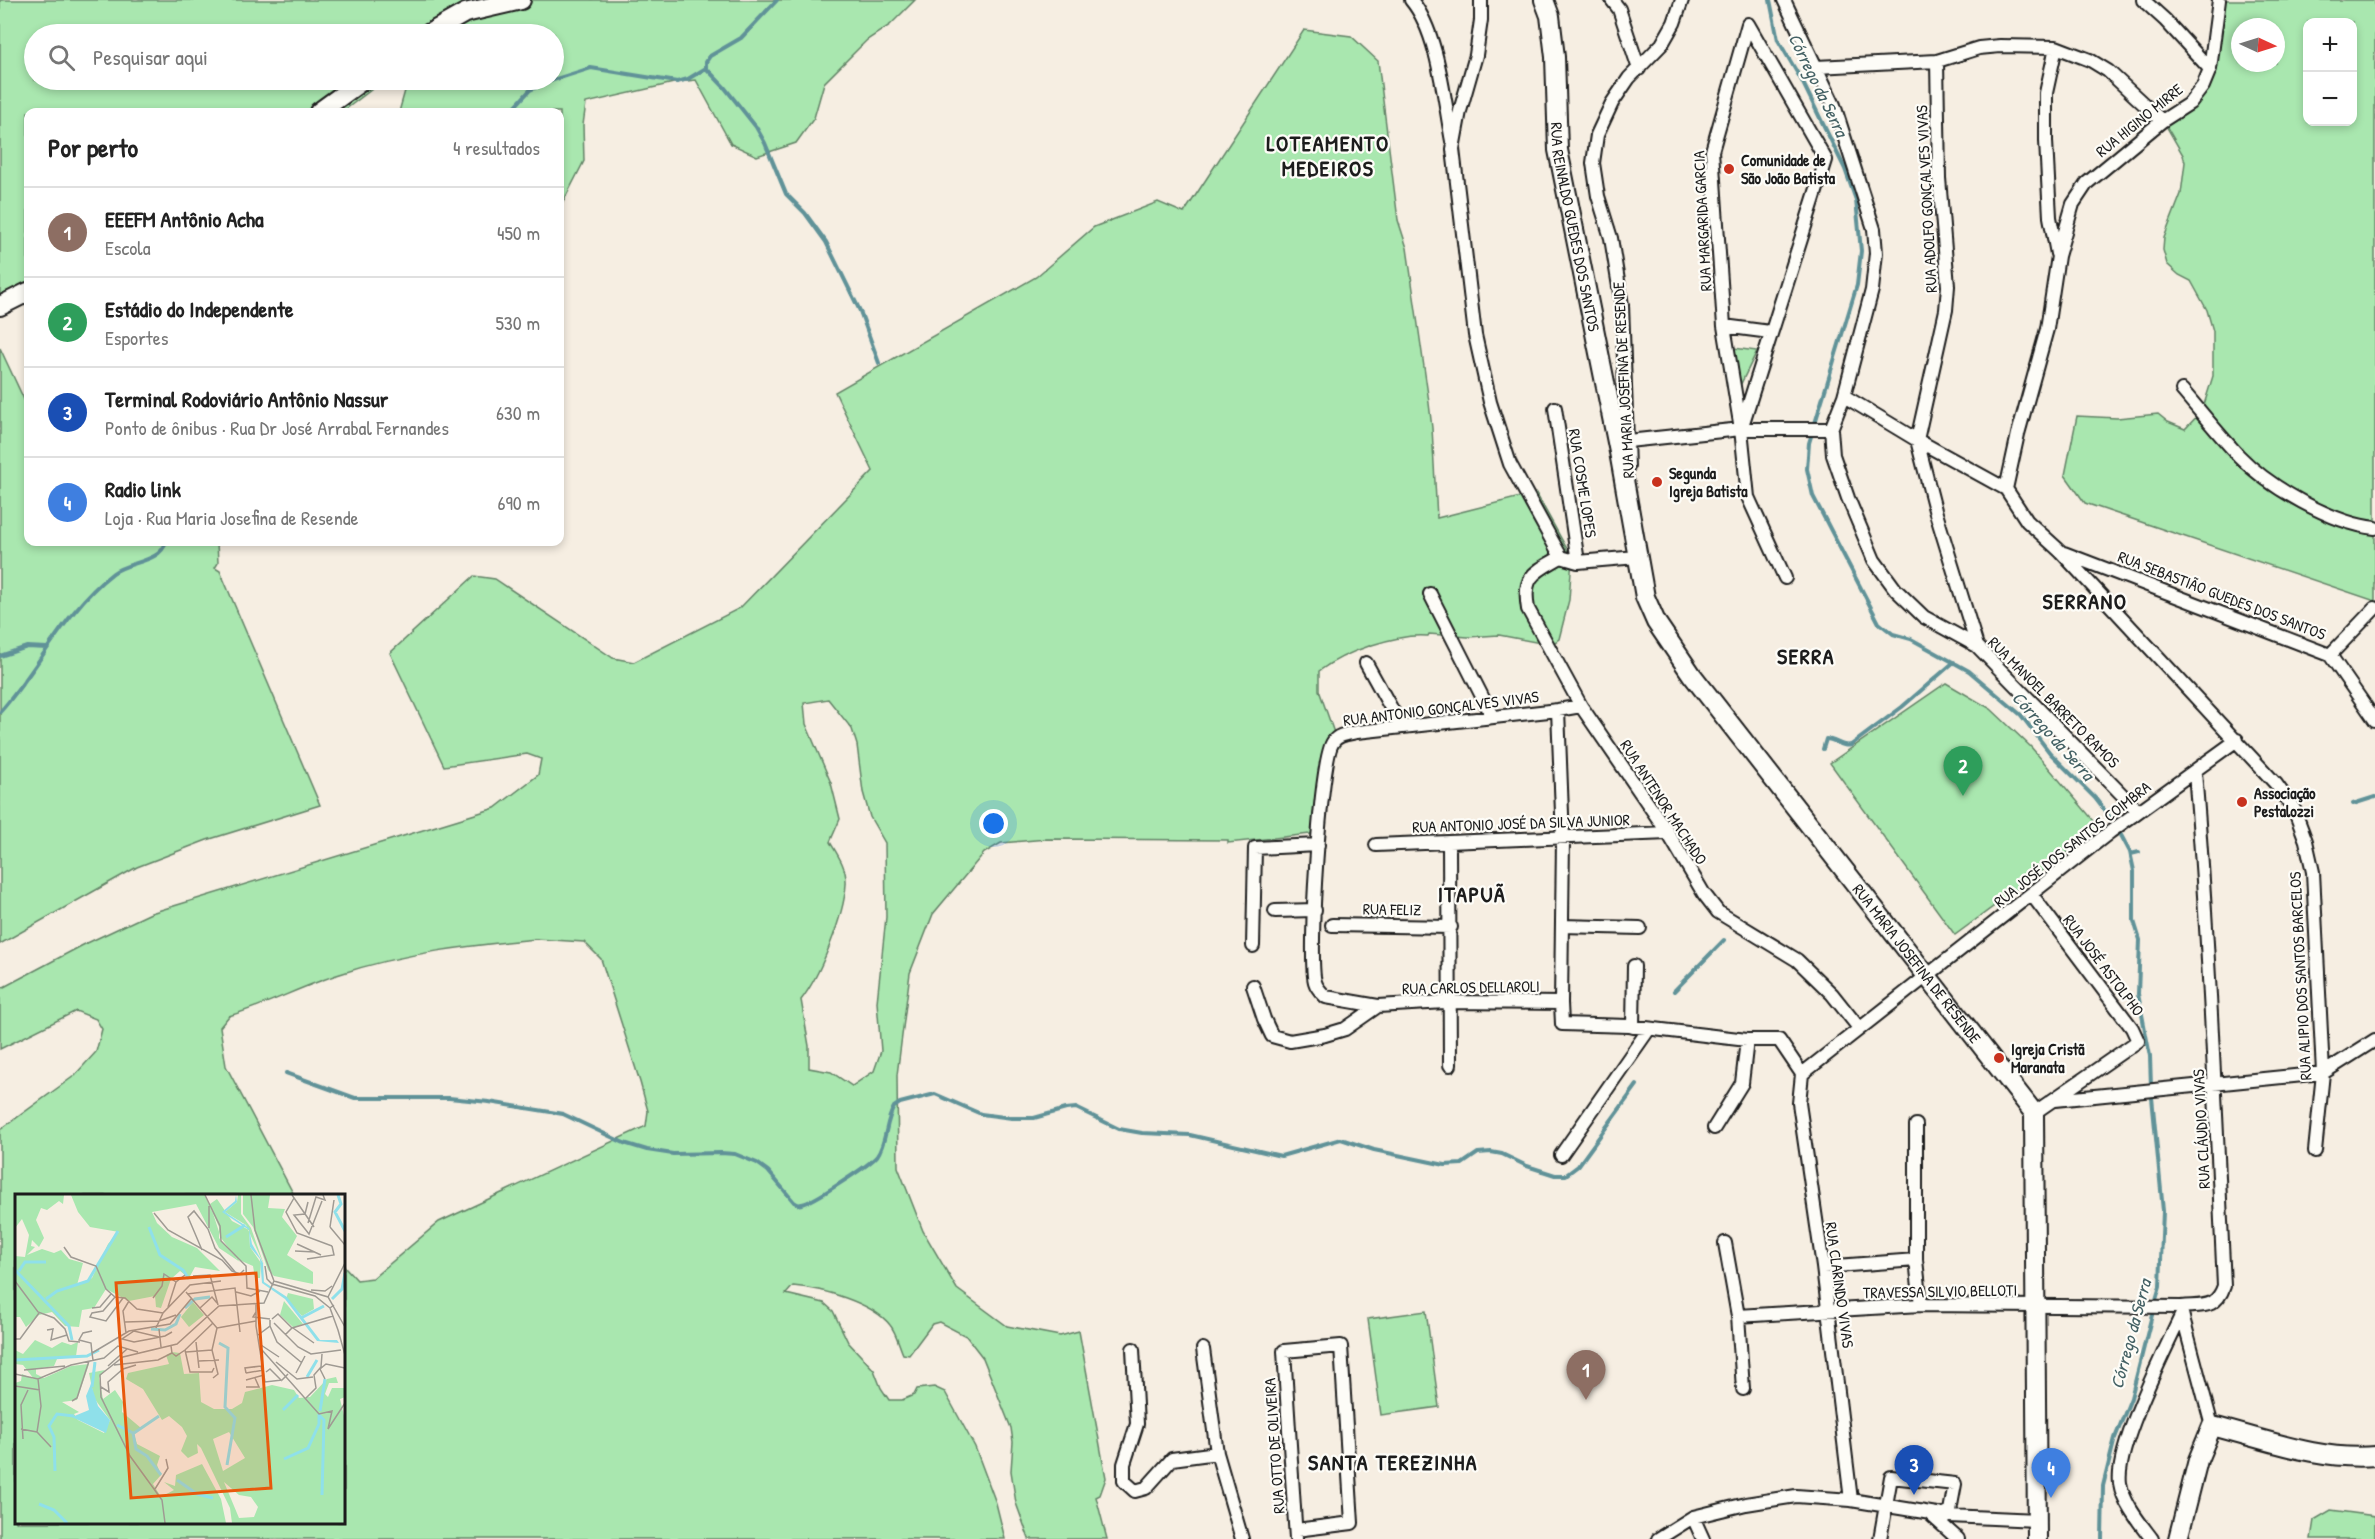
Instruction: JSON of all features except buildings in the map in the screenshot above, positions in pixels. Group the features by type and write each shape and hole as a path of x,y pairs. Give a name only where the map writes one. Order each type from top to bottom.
{"main road":[{"path":"446,24 465,13 521,0"},
{"name":"RUA REINALDO GUEDES DOS SANTOS","path":"1544,0 1550,16 1555,57 1558,150 1624,446"},
{"path":"324,108 349,90"},
{"path":"0,306 24,294"},
{"name":"RUA MARIA JOSEFINA DE RESENDE","path":"1624,446 1629,509 1637,557 1645,597 1656,622 1672,646 2034,1113"},
{"path":"2034,1113 2037,1539"},
{"path":"2178,1539 2198,1460 2212,1426 2332,1456 2375,1456"}],"street":[{"path":"1411,0 1417,7 1431,37 1453,149 1475,335 1490,402 1510,464 1561,557 1578,562 1637,557"},
{"path":"1453,149 1460,111 1476,55 1481,20 1481,0"},
{"path":"1612,0 1619,9 1639,69"},
{"name":"RUA MARIA JOSEFINA DE RESENDE","path":"1624,446 1622,305 1611,238 1598,196 1593,164 1598,135 1612,103 1629,78 1662,44 1674,23 1682,0"},
{"name":"RUA MANOEL BARRETO RAMOS","path":"1784,0 1834,105 1874,229 1876,253 1872,290 1844,396 1831,429 1833,455 1874,560 1896,590 1924,617 1977,646 2138,811"},
{"path":"2143,0 2165,20 2210,69"},
{"name":"RUA HIGINO MIRRE","path":"2006,489 2018,434 2047,329 2058,256 2073,204 2086,183 2162,121 2190,103 2203,86 2210,69 2219,0"},
{"name":"RUA MARGARIDA GARCIA","path":"1748,24 1826,160 1740,429 1724,326 1712,151 1748,24"},
{"path":"1816,67 1937,61 1979,48 2000,46 2056,47 2090,60 2108,71 2162,121"},
{"name":"RUA HIGINO MIRRE","path":"2056,47 2046,93 2046,141 2050,217 2058,256"},
{"name":"RUA ADOLFO GONÇALVES VIVAS","path":"1917,440 1946,310 1948,286 1939,178 1937,61"},
{"path":"1724,326 1770,332"},
{"path":"2182,390 2240,457 2268,480 2305,503 2345,521 2375,528"},
{"name":"RUA ALIPIO DOS SANTOS BARCELOS","path":"1844,396 1917,440 2006,489 2027,521 2060,551 2237,740 2276,784 2294,809 2306,841 2313,872 2323,1074 2315,1151"},
{"name":"RUA COSME LOPES","path":"1555,408 1578,562"},
{"path":"1624,446 1740,429 1831,429"},
{"path":"1740,429 1748,498 1785,578"},
{"path":"1917,440 1935,510 1977,646"},
{"name":"RUA SEBASTIÃO GUEDES DOS SANTOS","path":"2060,551 2330,655 2375,720"},
{"name":"RUA ANTENOR MACHADO","path":"1561,557 1533,573 1527,583 1526,595 1528,609 1581,706 1668,833 1704,894 1718,912 1797,960 1832,994 1859,1028"},
{"path":"1430,594 1492,716"},
{"path":"2330,655 2375,608"},
{"path":"1366,663 1401,726"},
{"name":"RUA ANTONIO GONÇALVES VIVAS","path":"1378,1006 1326,997 1319,991 1315,982 1312,957 1318,844 1327,759 1332,743 1338,736 1401,726 1581,706"},
{"path":"1558,710 1563,839 1561,1003"},
{"name":"RUA JOSÉ DOS SANTOS COIMBRA","path":"1802,1074 2123,822 2237,740"},
{"name":"RUA CLÁUDIO VIVAS","path":"2036,1306 2166,1306 2182,1310 2212,1304 2220,1298 2224,1286 2204,882 2195,772"},
{"name":"RUA ANTONIO JOSÉ DA SILVA JUNIOR","path":"1376,845 1668,833"},
{"path":"1449,843 1450,1065"},
{"path":"1253,946 1255,849 1318,844"},
{"name":"RUA JOSÉ ASTOLPHO","path":"2031,895 2132,1028 2138,1041 2034,1113"},
{"path":"1275,911 1315,910"},
{"name":"RUA FELIZ","path":"1332,925 1451,927"},
{"path":"1562,927 1640,928"},
{"path":"1633,1027 1634,966"},
{"path":"1253,986 1272,1036 1290,1041 1345,1029 1378,1006"},
{"name":"RUA CARLOS DELLAROLI","path":"1378,1006 1451,1002 1561,1003 1563,1024 1633,1027 1747,1040 1779,1040 1802,1074"},
{"path":"1561,1155 1649,1029"},
{"path":"1714,1128 1742,1083 1747,1040"},
{"path":"2055,1100 2323,1074 2375,1040"},
{"name":"RUA CLARINDO VIVAS","path":"1802,1074 1799,1103 1823,1267 1851,1500"},
{"path":"1916,1125 1916,1260 1922,1305"},
{"path":"1725,1243 1738,1316 1743,1389"},
{"path":"1823,1267 1916,1260"},
{"name":"TRAVESSA SILVIO BELLOTI","path":"1738,1316 1922,1305 2036,1306"},
{"path":"2182,1310 2212,1426"},
{"path":"2152,1539 2133,1513 2125,1496 2120,1483 2120,1469 2133,1426 2182,1310"},
{"name":"RUA OTTO DE OLIVEIRA","path":"1341,1346 1352,1523 1296,1534 1284,1352 1341,1346"},
{"path":"1133,1349 1137,1424 1124,1464 1124,1481 1135,1491 1146,1488 1173,1459 1217,1453"},
{"path":"1203,1349 1217,1453 1242,1539"},
{"path":"1880,1539 1891,1477 1955,1484 1949,1516"},
{"path":"1658,1539 1694,1517 1746,1504 1796,1496 1851,1500 1949,1516 2037,1520"},
{"path":"1929,1513 1958,1539"},
{"path":"1694,1517 1703,1539"}],"green space":[{"path":"0,0 915,0 890,25 867,40 824,83 814,118 796,143 757,156 731,144 696,80 586,103 583,125 584,161 564,200 564,108 400,108 405,90 564,90 564,24 24,24 24,90 371,90 347,108 24,108 24,301 0,313"},
{"path":"2220,0 2375,0 2375,601 2085,503 2065,475 2077,416 2117,418 2158,414 2168,422 2185,429 2202,411 2213,376 2213,331 2207,310 2191,281 2179,275 2167,264 2163,250 2164,238 2181,194 2185,162 2165,124 2208,90"},
{"path":"1304,30 1351,36 1378,61 1398,220 1407,248 1428,395 1437,518 1536,493 1572,558 1569,600 1559,639 1551,645 1499,635 1468,637 1429,634 1371,645 1342,657 1319,671 1319,690 1339,747 1331,756 1319,833 1228,843 1228,840 1047,839 1001,843 984,853 933,914 910,973 897,1075 898,1167 923,1231 957,1289 1007,1326 1060,1336 1079,1331 1106,1478 1100,1495 1096,1497 1107,1539 1029,1539 1016,1503 1011,1471 1013,1442 1011,1428 983,1358 966,1336 939,1322 932,1324 909,1355 903,1354 892,1328 872,1310 832,1293 793,1286 786,1294 824,1303 833,1311 848,1342 874,1370 889,1400 902,1400 914,1395 917,1389 934,1387 945,1392 975,1447 996,1503 1005,1539 0,1539 0,1130 74,1076 96,1052 102,1029 96,1019 76,1011 0,1049 0,989 83,945 151,913 495,808 538,775 541,759 527,754 444,766 390,653 474,576 495,579 613,658 634,662 740,608 873,471 835,392 1036,277 1094,227 1158,202 1184,213","holes":["828,699 852,729 857,745 863,792 870,817 885,843 886,917 877,1002 881,1051 874,1071 852,1086 831,1072 809,1068 809,1046 801,1000 816,976 830,945 841,912 846,878 839,857 830,842 840,819 831,783 806,724 804,703"]},
{"path":"1726,347 1757,351 1731,404"},
{"path":"0,348 24,399 24,546 217,546 218,563 215,568 220,571 320,805 207,840 137,867 0,944"},
{"path":"1946,683 1991,709 2031,747 2100,828 1955,935 1830,763"},
{"path":"1426,1311 1439,1407 1381,1415 1368,1319"},
{"path":"2331,1510 2375,1516 2375,1539 2311,1539 2314,1520"}],"waterway":[{"path":"777,0 741,38 710,56 706,62 706,68 756,127 786,194 805,213 826,242 860,311 879,363"},
{"name":"Córrego da Serra","path":"1770,0 1778,40 1802,81 1845,169 1856,200 1861,251 1857,285 1809,443 1807,469 1813,496 1879,623 1893,634 1911,639 1969,671 2021,715 2050,753 2095,798 2115,824 2130,852 2134,871 2134,921 2140,940 2138,994 2150,1056 2163,1211 2160,1286 2155,1303"},
{"path":"564,77 591,68 677,82 688,79 706,68"},
{"path":"514,108 530,90"},
{"path":"0,712 67,621 96,588 113,573 151,558 164,546"},
{"path":"0,656 27,647 47,648"},
{"path":"1823,749 1826,739 1851,745 1902,707 1954,662"},
{"path":"2353,804 2375,797"},
{"path":"2131,854 2139,852"},
{"path":"1674,991 1724,940"},
{"path":"286,1073 355,1098 449,1098 489,1102 563,1114 624,1143 647,1150 673,1154 735,1154 757,1163 768,1171 797,1204 808,1202 829,1190 877,1156 883,1145 894,1107 900,1103 935,1094 981,1114 1034,1118 1076,1108 1119,1129 1142,1133 1190,1135 1281,1156 1341,1139 1374,1150 1445,1165 1462,1164 1478,1153 1491,1152 1502,1154 1527,1166 1555,1175 1566,1175 1578,1166 1637,1085"},
{"name":"Córrego da Serra","path":"2102,1539 2103,1486 2115,1438 2131,1398 2153,1311"}],"place":[{"name":"Comunidade de São João Batista","path":"1729,169"},
{"name":"Segunda Igreja Batista","path":"1657,482"},
{"name":"Estádio do Independente","path":"1963,796"},
{"name":"Associação Pestalozzi","path":"2242,802"},
{"name":"Igreja Cristã Maranata","path":"1999,1058"},
{"name":"EEEFM Antônio Acha","path":"1586,1400"},
{"name":"Terminal Rodoviário Antônio Nassur","path":"1914,1495"},
{"name":"Radio link","path":"2051,1498"}],"district":[{"name":"LOTEAMENTO MEDEIROS","path":"1328,156"},
{"name":"SERRANO","path":"2085,601"},
{"name":"SERRA","path":"1806,656"},
{"name":"ITAPUÃ","path":"1472,894"},
{"name":"SANTA TEREZINHA","path":"1393,1462"}]}
